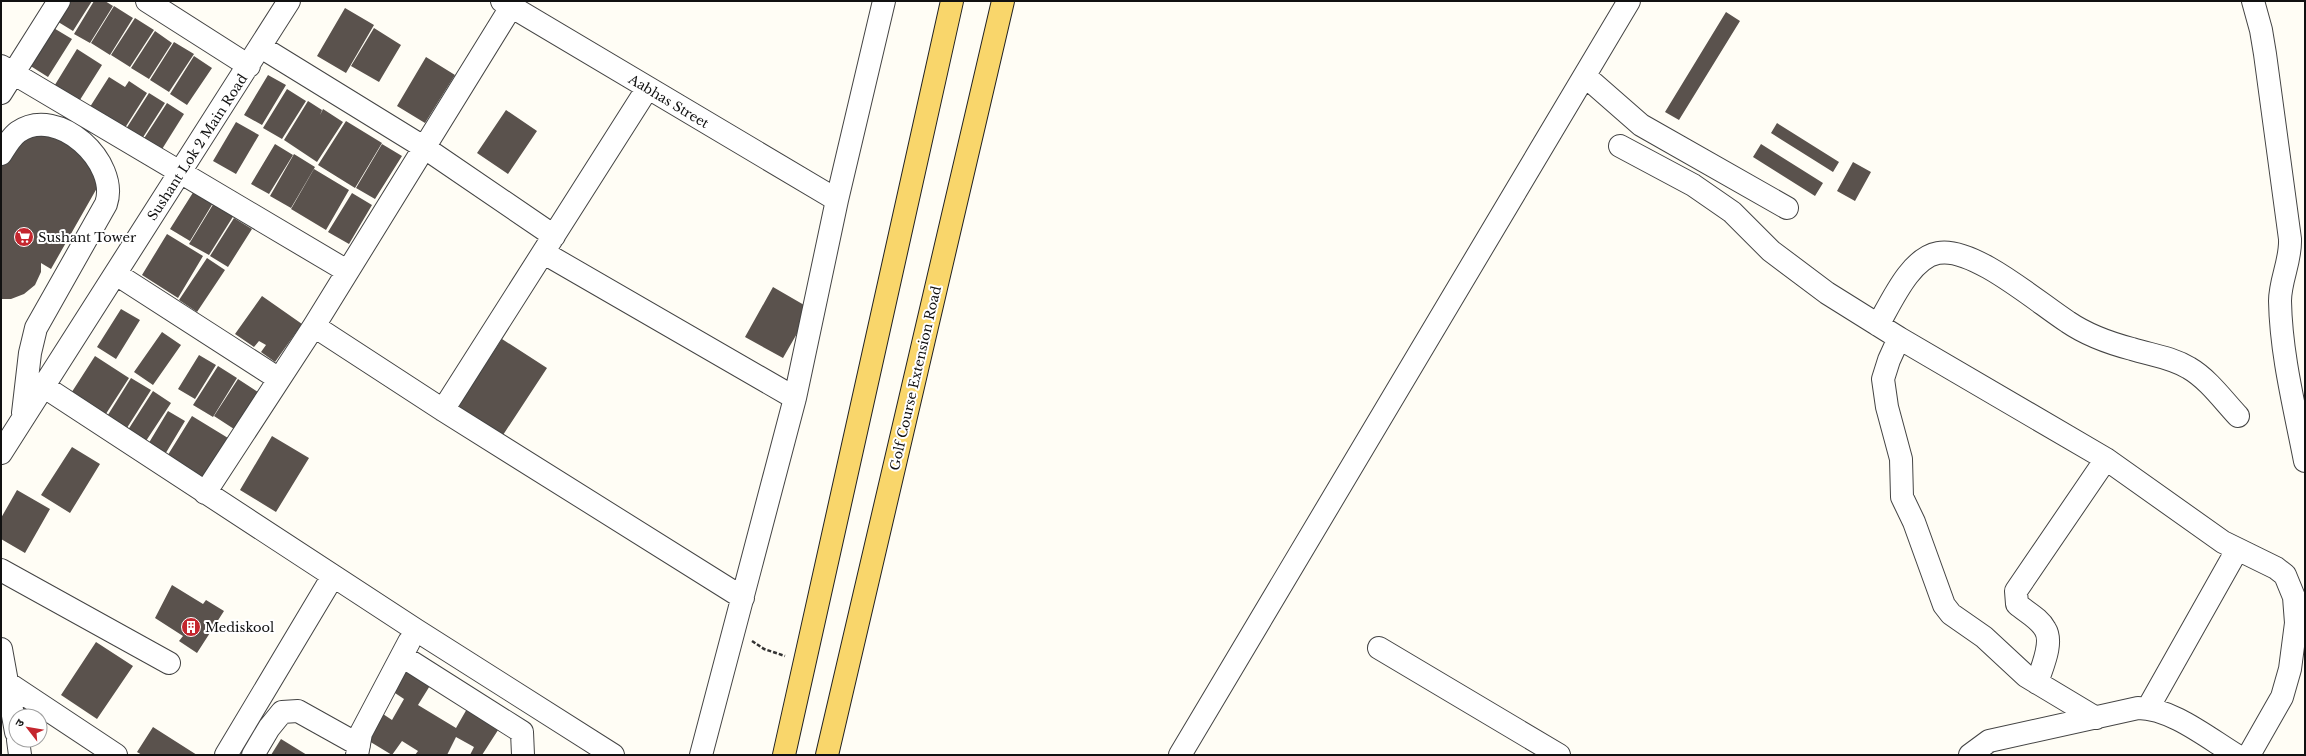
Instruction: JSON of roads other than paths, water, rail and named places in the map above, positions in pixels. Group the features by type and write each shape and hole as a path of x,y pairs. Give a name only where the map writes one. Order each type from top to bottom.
{"main road":[{"path":"784,755 952,1"},
{"name":"Golf Course Extension Road","path":"827,755 1003,1"}],"street":[{"path":"1,93 7,70 59,1"},
{"path":"147,1 249,66"},
{"name":"Sushant Lok 2 Main Road","path":"1,453 182,172 289,1"},
{"path":"1180,755 1629,1"},
{"path":"2253,1 2263,38 2290,238 2290,252 2282,283 2280,312 2287,366 2305,462"},
{"path":"205,493 314,326 424,148 506,4"},
{"name":"Aabhas Street","path":"506,4 647,89 837,200"},
{"path":"701,755 794,398 837,200 877,4"},
{"path":"261,47 424,148 549,245 794,398"},
{"path":"7,70 182,172 347,271"},
{"path":"1584,76 1642,125 1786,208"},
{"path":"443,410 647,89"},
{"path":"1,154 19,132 30,127 46,126 64,130 82,142 94,155 109,185 109,195 106,204 36,328 30,353 22,420"},
{"path":"1620,146 1693,185 1732,212 1781,260 1827,293 1899,338 2106,459 2202,528 2237,550 2276,568 2285,575 2294,597 2296,623 2295,642 2282,697 2248,755"},
{"path":"1878,325 1919,261 1939,252 1961,254 1984,264 2082,331 2125,347 2170,358 2190,368 2206,382 2238,416"},
{"path":"116,274 279,379"},
{"path":"314,326 443,410 743,598"},
{"path":"1899,338 1889,360 1883,379 1887,407 1901,458 1901,492 1936,578 1944,605 1951,614 1984,637 2015,668 2058,697 2096,718"},
{"path":"43,386 416,630 614,755"},
{"path":"2037,684 2048,644 2048,637 2046,630 2038,621 2017,604 2015,597 2016,591 2106,459"},
{"path":"2148,708 2237,550"},
{"path":"1,570 169,663"},
{"path":"226,755 333,576"},
{"path":"253,755 269,728 282,712 298,711 358,750 362,733 416,630"},
{"path":"1379,648 1559,755"},
{"path":"1,649 11,708"},
{"path":"402,656 522,732 523,755"},
{"path":"6,682 116,755"},
{"path":"2048,729 2058,697"},
{"path":"1970,755 1989,741 2138,708 2148,708 2168,714 2236,755"}],"place":[{"name":"Sushant Tower","path":"24,237"},
{"name":"Mediskool","path":"191,627"}]}
